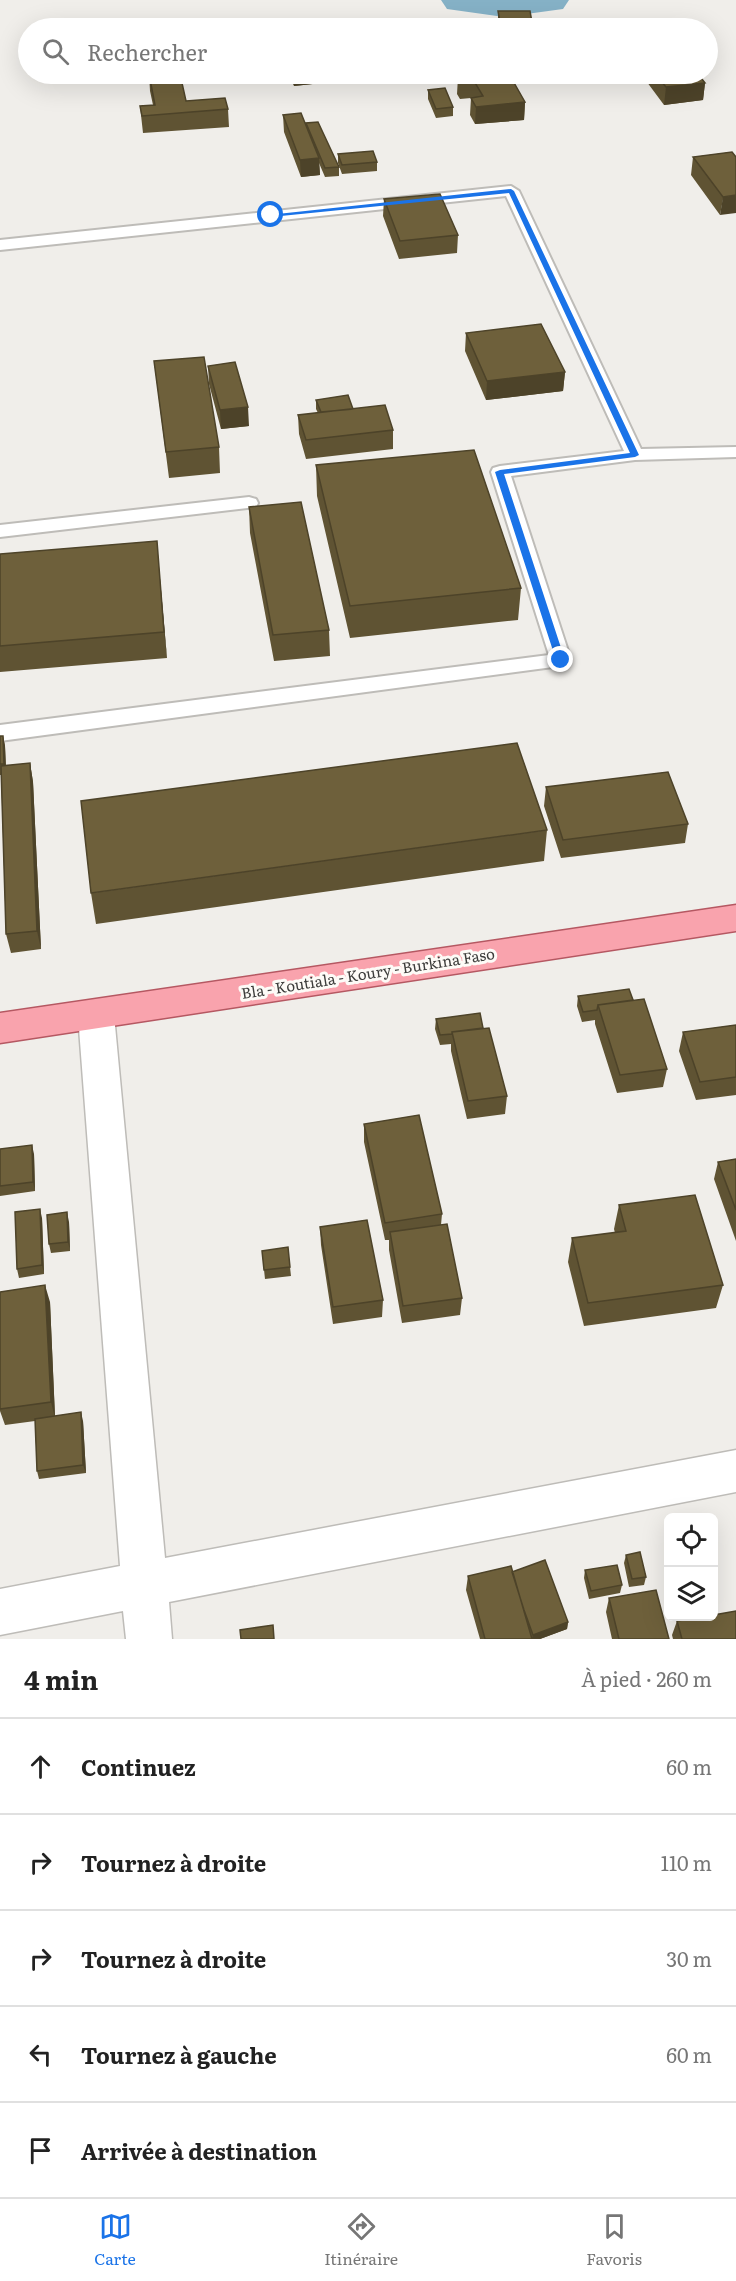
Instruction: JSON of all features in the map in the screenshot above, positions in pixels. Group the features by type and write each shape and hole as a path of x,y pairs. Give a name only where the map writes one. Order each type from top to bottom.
{"main road":[{"name":"Bla - Koutiala - Koury - Burkina Faso","path":"0,1028 736,918"}],"street":[{"path":"96,1015 149,1639"},
{"path":"0,1612 736,1472"}],"lane":[{"path":"0,245 511,191 635,455"},
{"path":"0,733 561,660 500,472 635,455 736,452"},
{"path":"0,531 249,503"}],"building":[{"path":"498,11 530,11 531,18 499,18"},
{"path":"151,84 182,84 186,101 225,98 228,109 142,116 140,106 155,105"},
{"path":"476,84 515,84 525,102 476,107 471,98 483,96"},
{"path":"663,84 695,84 666,87"},
{"path":"445,88 453,107 436,109 428,90"},
{"path":"301,113 319,158 300,160 283,115"},
{"path":"318,122 339,167 325,168 306,123"},
{"path":"373,151 377,162 342,165 338,154"},
{"path":"732,152 736,157 736,195 723,197 693,157"},
{"path":"440,194 458,235 400,241 384,199"},
{"path":"541,324 565,372 487,381 466,333"},
{"path":"204,357 219,447 166,452 154,361"},
{"path":"235,362 248,407 220,410 208,366"},
{"path":"348,395 353,409 321,412 316,400"},
{"path":"385,405 393,430 306,440 298,415"},
{"path":"474,450 521,588 350,606 316,465"},
{"path":"301,502 329,630 273,635 249,507"},
{"path":"157,541 164,632 0,646 0,554"},
{"path":"0,736 3,736 4,764 0,764"},
{"path":"517,743 547,830 91,893 81,801"},
{"path":"30,763 37,931 6,934 1,766"},
{"path":"668,772 688,824 563,840 546,787"},
{"path":"629,989 633,1000 598,1005 597,1010 583,1012 578,996"},
{"path":"644,999 667,1069 620,1075 598,1005"},
{"path":"480,1013 483,1028 440,1035 436,1019"},
{"path":"736,1025 736,1077 700,1082 683,1032"},
{"path":"489,1028 507,1096 468,1101 452,1032"},
{"path":"419,1115 442,1214 385,1223 364,1124"},
{"path":"32,1145 33,1182 0,1186 0,1149"},
{"path":"736,1159 736,1210 718,1162"},
{"path":"695,1195 723,1285 588,1303 572,1238 626,1231 619,1205"},
{"path":"40,1209 42,1265 17,1269 15,1212"},
{"path":"67,1212 68,1242 49,1244 47,1215"},
{"path":"367,1220 383,1300 333,1307 320,1227"},
{"path":"447,1224 462,1298 403,1306 390,1232"},
{"path":"288,1247 290,1267 264,1270 262,1251"},
{"path":"45,1285 51,1402 0,1409 0,1292"},
{"path":"81,1412 83,1465 37,1471 35,1419"},
{"path":"640,1552 646,1577 632,1579 626,1555"},
{"path":"545,1560 568,1622 533,1635 512,1572"},
{"path":"617,1565 622,1585 591,1591 585,1570"},
{"path":"511,1566 532,1639 485,1639 468,1576"},
{"path":"656,1590 669,1639 619,1639 609,1598"},
{"path":"736,1611 736,1639 682,1639 677,1621 718,1621 718,1614"},
{"path":"273,1625 274,1639 241,1639 240,1630"}],"waterway":[{"path":"462,0 504,5 548,0"}],"route":[{"path":"271,215 511,191 635,455 500,472 561,660"}]}
